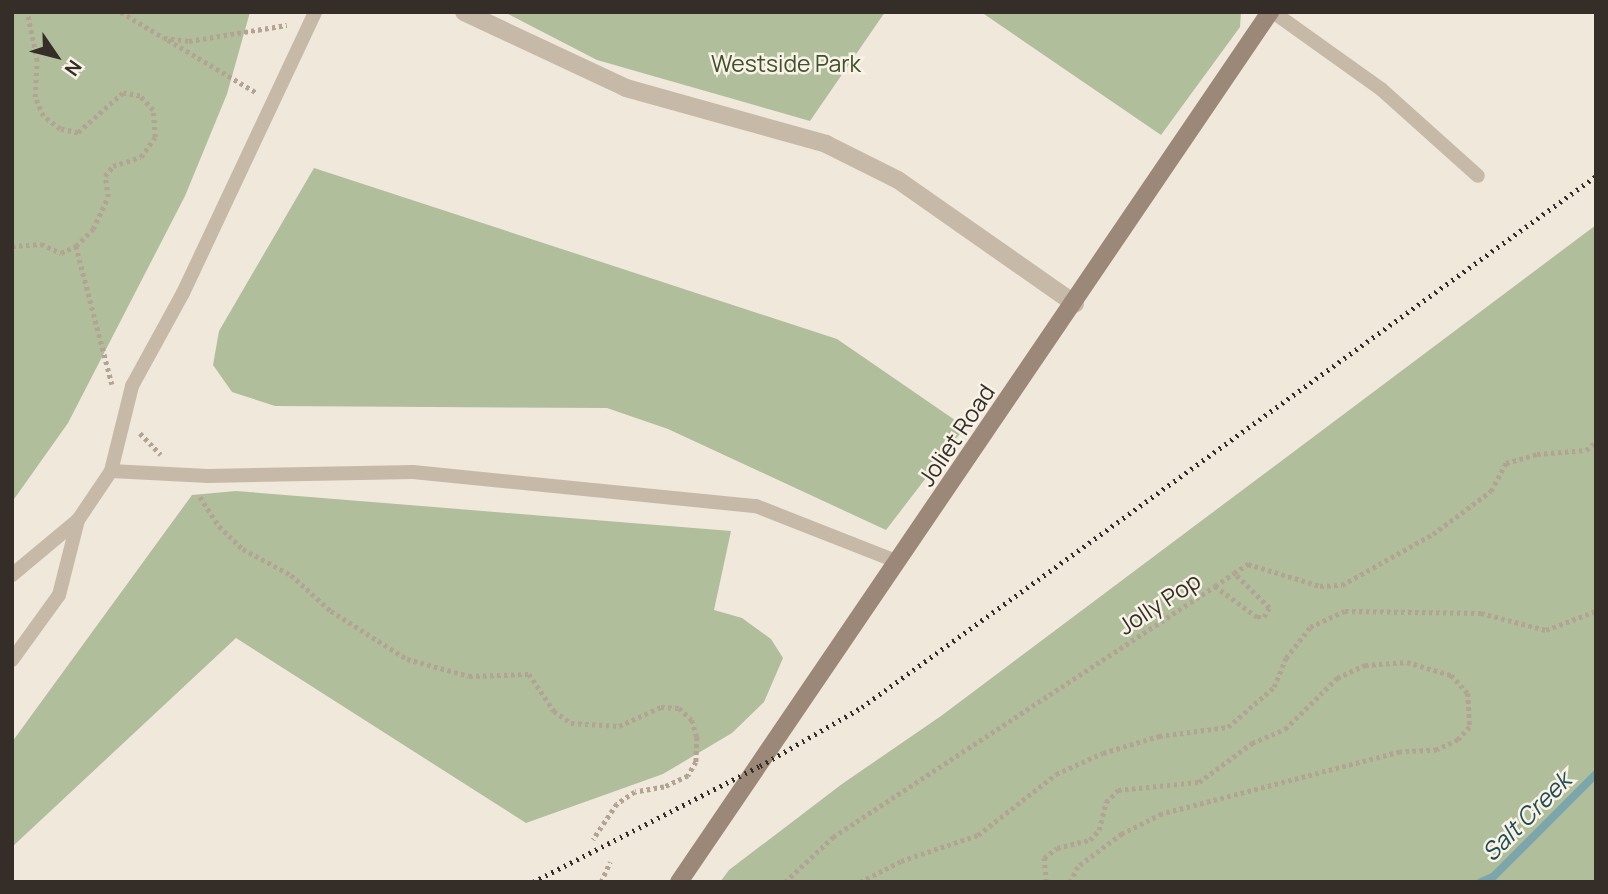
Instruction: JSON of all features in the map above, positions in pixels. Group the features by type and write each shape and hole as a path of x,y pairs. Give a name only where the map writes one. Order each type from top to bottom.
{"main road":[{"name":"Joliet Road","path":"679,882 1075,304 1271,12"}],"street":[{"path":"464,12 626,88 826,145 898,180 1075,304"}],"lane":[{"path":"1271,12 1381,89 1478,176"},
{"path":"12,575 78,520 111,471 132,386 183,293 314,16"},
{"path":"111,471 180,474 412,472 755,506 898,562"},
{"path":"12,660 60,596 78,520"}],"path":[{"path":"12,246 41,244 61,253 76,246 93,229 108,197 105,176 113,166 141,157 155,137 153,110 140,96 123,93 78,133 60,129 43,116 35,97 37,61 27,12"},
{"path":"121,12 273,103"},
{"path":"164,38 189,41 232,36 314,16"},
{"path":"76,246 103,363 125,416 180,474 243,549 291,575 331,611 407,659 469,676 529,674 554,710 570,723 619,726 661,707 679,708 692,720 697,737 696,762 688,776 664,787 635,792 617,804 593,840"},
{"name":"Jolly Pop","path":"785,882 833,837 1215,586 1257,617 1264,618 1269,608 1234,573 1248,564 1320,586 1342,585 1433,534 1491,491 1506,463 1537,454 1586,450 1596,442"},
{"path":"1215,586 1234,573"},
{"path":"860,882 901,861 978,835 1056,774 1103,753 1158,736 1228,727 1274,687 1286,658 1310,627 1345,611 1482,613 1546,630 1596,611"},
{"path":"1046,882 1044,858 1056,848 1090,840 1099,830 1106,802 1118,790 1199,782 1252,743 1285,729 1336,678 1365,664 1407,662 1451,675 1468,692 1470,727 1458,740 1437,750 1400,752 1162,814 1122,834 1078,867 1070,882"},
{"path":"601,882 610,862"}],"green space":[{"path":"12,12 250,12 227,94 185,196 68,423 12,502"},
{"name":"Westside Park","path":"504,12 885,12 810,121 597,60"},
{"path":"981,12 1241,12 1240,27 1161,135"},
{"path":"314,168 837,339 965,427 886,530 668,429 607,408 275,406 232,392 213,365 219,331"},
{"path":"1596,225 1596,882 720,882 729,870 842,784 941,716"},
{"path":"236,491 731,531 714,610 742,618 771,639 783,658 764,702 732,733 663,774 526,823 236,638 12,847 12,742 192,495"}],"waterway":[{"name":"Salt Creek","path":"1481,882 1493,877 1596,774"}],"railway":[{"path":"533,882 760,766 862,707 1596,176"}]}
